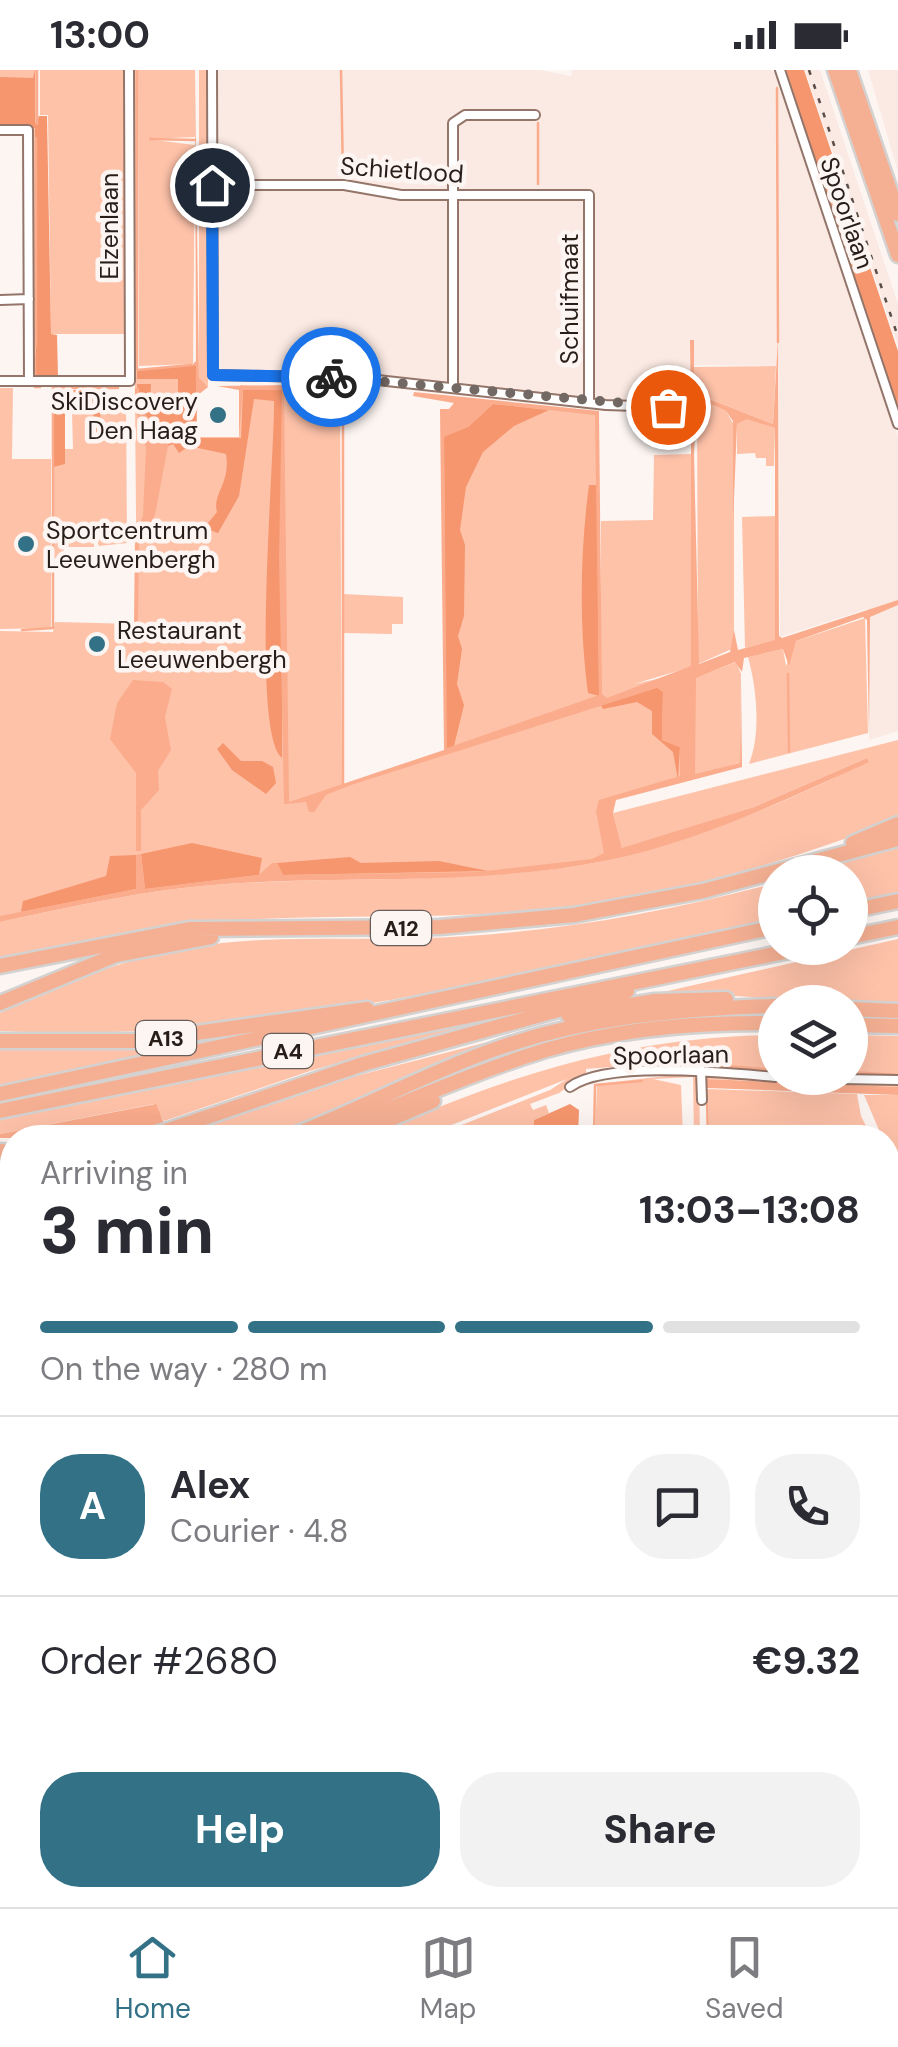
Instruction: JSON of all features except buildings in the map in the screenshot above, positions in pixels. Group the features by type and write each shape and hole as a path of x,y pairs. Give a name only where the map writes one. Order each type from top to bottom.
{"highway":[{"path":"835,70 898,266"},
{"path":"849,70 898,214"},
{"name":"A12","path":"823,855 898,824"},
{"name":"A12","path":"831,855 898,838"},
{"name":"A12","path":"0,966 190,929 426,928 556,918 692,893 758,875"},
{"path":"868,907 898,901"},
{"path":"868,934 898,927"},
{"name":"A12","path":"0,1003 116,955 261,929"},
{"name":"A4","path":"0,1094 758,931"},
{"name":"A4","path":"0,1111 758,957"},
{"path":"178,1125 484,1030 736,962"},
{"name":"A13","path":"2,1042 139,1041 449,998"},
{"path":"484,1030 655,1001 758,1004"},
{"path":"316,1125 475,1056 544,1034 658,1012 758,1005"},
{"path":"868,1009 898,1011"},
{"path":"348,1125 508,1063 635,1030 758,1024"},
{"path":"868,1025 898,1026"},
{"path":"377,1125 508,1063"}],"street":[{"name":"Elzenlaan","path":"29,382 130,381 129,70"},
{"path":"212,70 213,375 359,378 589,403 668,407"},
{"name":"Spoorlaan","path":"780,70 898,424"},
{"path":"453,388 453,123 458,116 535,116"},
{"path":"0,130 28,130 29,382 0,381"},
{"name":"Schietlood","path":"212,185 344,185 402,195 588,195"},
{"name":"Schuifmaat","path":"588,195 589,403"},
{"path":"0,300 29,299"},
{"path":"701,1070 702,1100"},
{"name":"Spoorlaan","path":"570,1087 592,1076 701,1070 758,1075"},
{"path":"868,1079 898,1080"}],"shaded area":[{"path":"0,70 36,70 36,379 32,374 32,129 0,128"},
{"path":"35,70 35,124 39,116 47,116 51,334 57,335 58,377 36,377 35,128 0,127 0,77 33,78"},
{"path":"40,70 124,70 125,334 51,334 48,115 40,115"},
{"path":"132,70 136,70 137,370 196,365 196,437 239,437 240,385 340,391 342,785 287,802 442,755 446,752 442,414 468,400 598,412 601,626 601,521 653,520 654,455 692,454 691,667 634,684 690,672 691,780 612,800 614,857 486,872 237,880 135,894 0,920 0,631 53,632 55,622 137,624"},
{"path":"138,70 195,70 195,137 147,139 195,145 193,364 139,366"},
{"path":"195,70 199,378 208,387 198,395 196,433 196,366 192,365 196,361"},
{"path":"199,70 208,70 208,387 199,379"},
{"path":"209,70 540,70 571,76 572,70 773,70 898,437 898,731 869,740 867,609 780,637 779,366 693,365 693,409 603,408 351,382 209,379"},
{"path":"786,70 804,70 898,351 898,414"},
{"path":"805,70 820,70 898,304 898,346"},
{"path":"868,70 898,70 898,172"},
{"path":"778,339 779,636 898,600 898,605 870,617 869,736 867,620 863,617 796,641 789,666 783,649 744,658 742,672 735,662 696,678 695,774 740,763 741,680 742,767 616,800 613,813 622,848 754,807 867,758 869,762 707,832 605,861 463,877 197,886 0,922 0,916 136,889 136,855 141,854 145,889 259,875 272,863 277,863 283,875 477,872 592,859 604,853 596,811 599,800 680,776 680,747 662,740 663,692 657,688 351,785 326,795 314,812 309,812 306,802 284,804 279,559 282,390 243,390 239,437 239,390 217,386 289,385 284,390 289,802 444,750 440,409 449,409 454,403 413,396 414,392 599,411 602,694 607,698 691,666 691,423 670,416 691,412 690,340 694,340 694,393 773,424","holes":["697,398 726,411 733,421 733,524 737,424 747,419 775,428 775,640 738,650 734,630 730,652 699,664 694,454","493,404 595,415 599,695 447,748 444,437 468,427"]},
{"path":"196,365 197,438 241,438 243,390 282,389 282,758 273,738 267,699 266,590 274,401 254,399 239,496 218,533 204,528 217,512 226,454 189,446 179,453 173,444 168,446 166,434 139,409 137,384 151,384 150,405 178,405 178,379 137,379 137,370"},
{"path":"776,366 773,424 694,393 694,367"},
{"name":"Sportcentrum Leeuwenbergh","path":"0,388 13,388 12,459 51,459 51,628 0,629"},
{"path":"135,388 139,388 139,409 166,434 168,446 155,515 139,543 138,624 134,624 135,534 143,516 146,448 135,406"},
{"path":"54,390 100,390 101,438 95,438 92,398 65,398 65,464 54,467"},
{"path":"100,396 126,396 127,543 99,546 94,534 94,547 64,547 64,558 54,558 54,467 64,464 64,449 73,449 72,412 94,412 95,438 101,437"},
{"path":"697,398 726,411 734,425 734,648 698,664"},
{"path":"493,404 549,410 514,426 483,452 466,487 460,530 465,545 464,616 458,636 462,649 457,684 464,705 454,746 446,749 444,436 468,427"},
{"path":"747,418 775,428 774,466 766,466 766,458 756,458 755,453 737,454 737,424"},
{"path":"589,485 597,485 599,696 588,693 583,642 582,563"},
{"path":"776,516 775,641 745,648 742,517"},
{"path":"343,594 403,597 403,624 392,624 392,634 344,633"},
{"path":"865,618 868,733 749,764 756,711 748,657 783,649 786,666 796,641"},
{"path":"736,662 741,674 740,763 695,775 695,678"},
{"path":"133,680 163,682 172,689 165,717 171,750 158,771 159,790 141,810 141,851 136,851 136,773 110,739 117,703"},
{"path":"657,687 663,692 662,740 680,747 678,780 673,752 652,734 652,711 637,702 603,709 601,705"},
{"path":"898,740 898,819 796,855 758,855 758,866 685,886 597,903 509,913 184,924 0,960 0,922 140,894 225,884 510,874 636,854 774,805 868,761 867,758 754,807 622,849 613,813"},
{"path":"223,743 241,761 262,761 273,767 276,783 266,794 232,770 217,749"},
{"path":"192,843 262,858 259,875 145,889 141,854"},
{"path":"898,845 898,894 868,900 865,855"},
{"path":"136,855 136,889 21,912 23,901 106,876 110,856"},
{"path":"350,857 361,863 439,861 488,871 283,875 277,863"},
{"path":"758,887 758,923 488,981 292,1016 96,1033 0,1031 0,1013 63,984 127,962 194,947 262,940 507,933 699,902"},
{"path":"898,939 898,1006 868,1004 868,985 758,985 758,997 623,1001 783,965 868,965 868,946"},
{"path":"512,1013 310,1071 164,1121 154,1104 46,1125 0,1125 0,1120"},
{"path":"308,1024 0,1088 0,1048 176,1044"},
{"path":"868,1035 898,1036 898,1078 868,1077"},
{"path":"511,1036 513,1040 304,1125 205,1125 286,1094"},
{"path":"758,1036 758,1074 625,1071 624,1066 586,1069 586,1074 559,1093 530,1104 533,1110 546,1105 549,1113 534,1120 534,1125 462,1125 550,1090 567,1079 451,1125 395,1125 515,1079 615,1052 666,1043"},
{"path":"691,1073 699,1080 700,1125 694,1125 693,1077 653,1079 681,1085 683,1125 595,1125 597,1084"},
{"path":"709,1074 758,1076 758,1081 708,1079 706,1089 758,1091 758,1095 857,1095 866,1125 709,1125 708,1095 704,1092 704,1078"},
{"path":"707,1079 758,1081 758,1090 707,1088"},
{"path":"868,1082 898,1083 898,1087 868,1086"},
{"path":"868,1086 898,1087 898,1095 868,1094"},
{"path":"864,1095 898,1095 898,1125 877,1125"},
{"path":"156,1104 165,1125 47,1125"},
{"path":"570,1104 579,1110 578,1125 534,1125 534,1120"}],"waterway":[{"path":"37,70 37,124"},
{"path":"137,70 137,370 191,365"},
{"path":"341,70 343,176"},
{"path":"777,88 778,342"},
{"path":"538,123 538,184"},
{"path":"36,138 36,346"},
{"path":"150,139 195,140"},
{"path":"35,355 35,375"},
{"path":"35,387 40,387"},
{"path":"22,630 53,628 53,388 118,388"},
{"path":"343,390 343,784"},
{"path":"788,674 789,752"},
{"path":"638,1066 702,1064 758,1069"},
{"path":"868,1073 898,1075"},
{"path":"594,1125 595,1085 642,1081"},
{"path":"707,1102 708,1125"}],"railway":[{"path":"809,70 898,337"}],"way so far":[{"path":"331,377 606,405 668,407"}],"place":[{"name":"SkiDiscovery Den Haag","path":"218,415"},
{"name":"Sportcentrum Leeuwenbergh","path":"26,544"},
{"name":"Restaurant Leeuwenbergh","path":"97,644"}],"route":[{"path":"212,185 213,375 331,377"}]}
